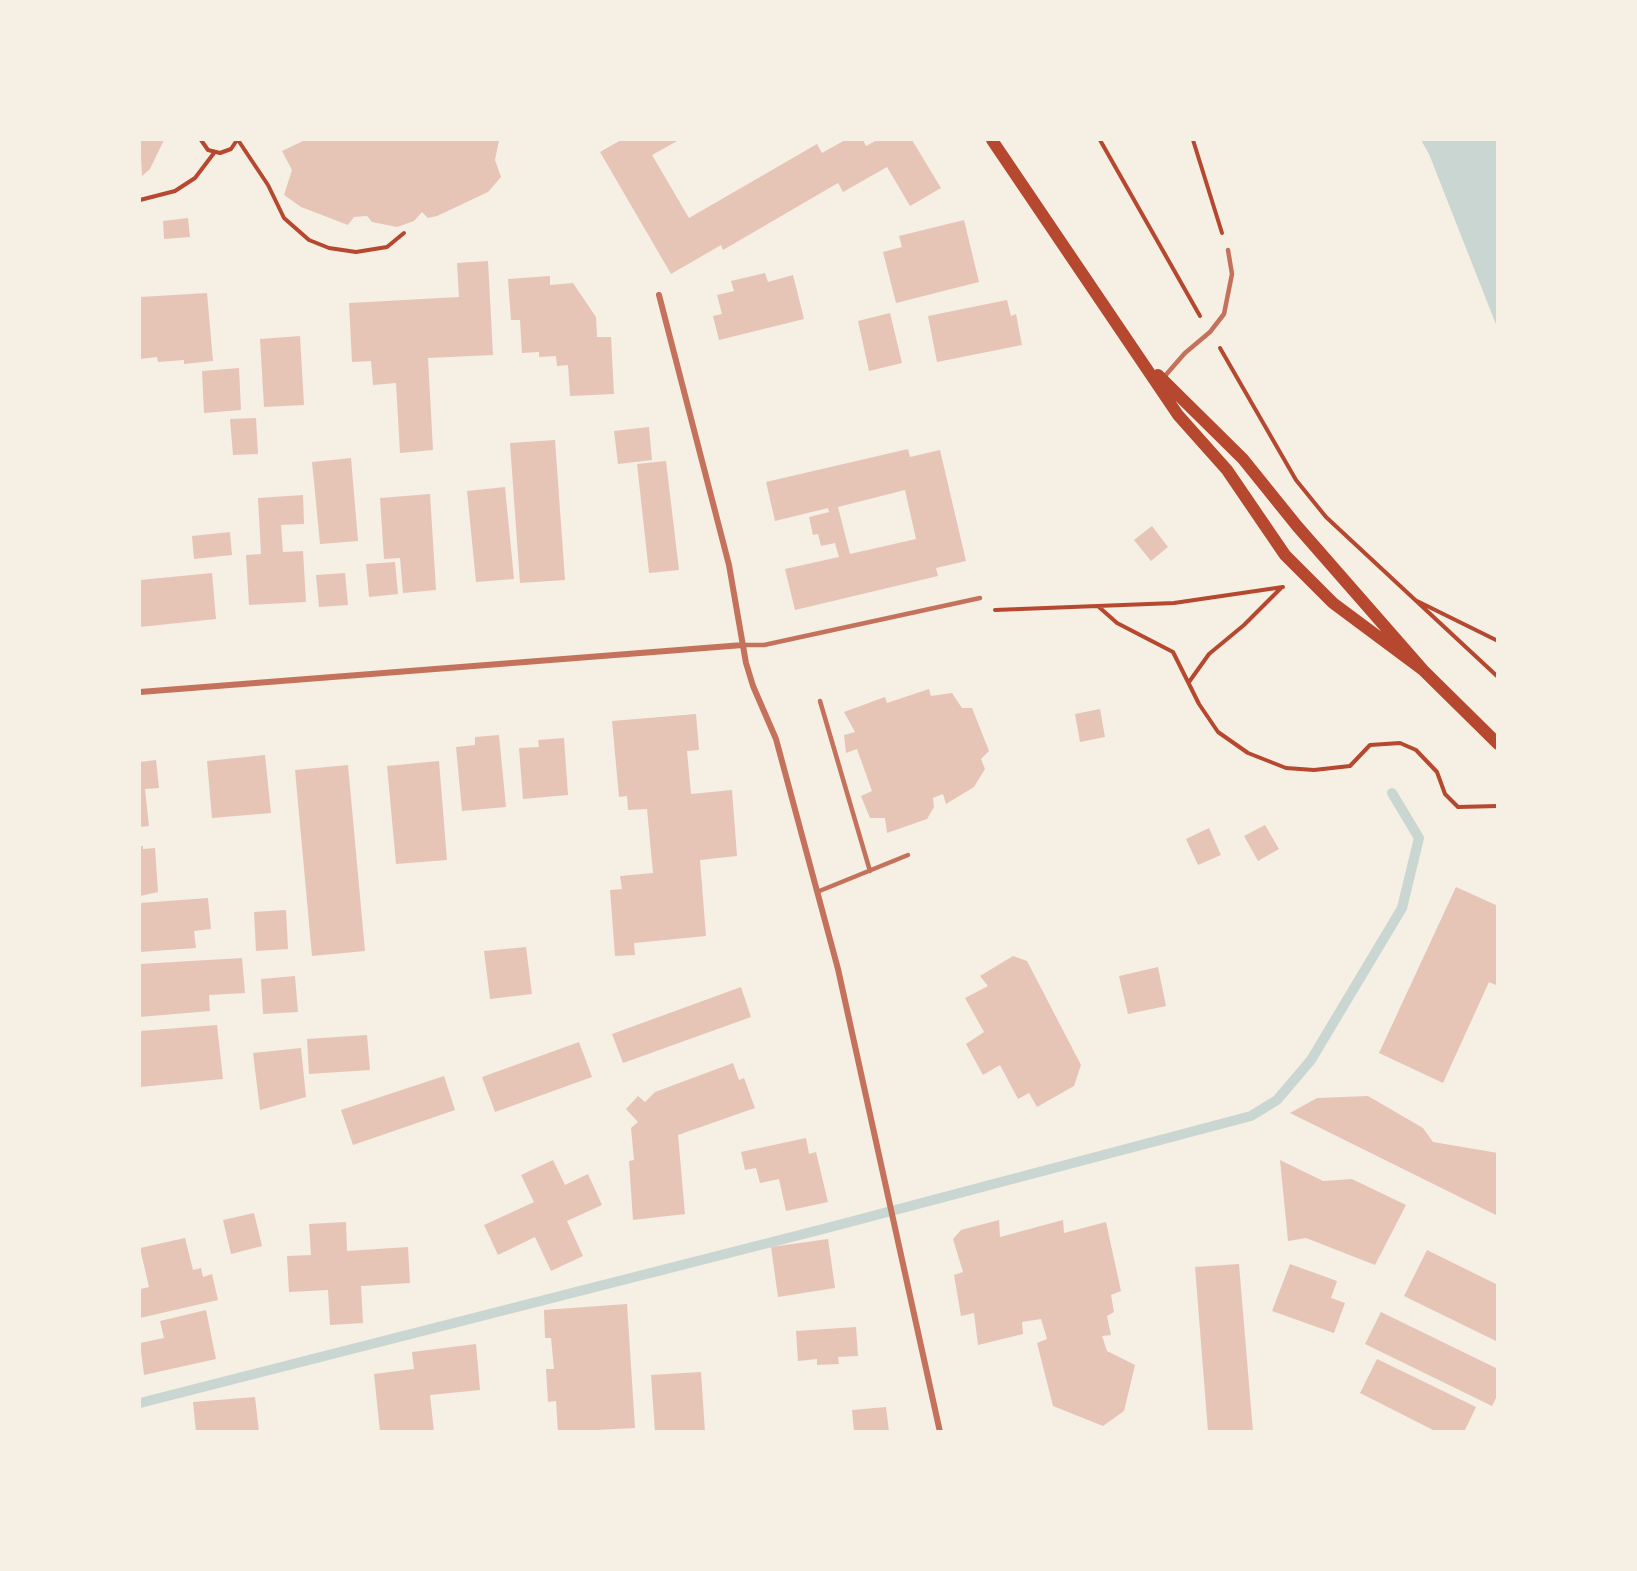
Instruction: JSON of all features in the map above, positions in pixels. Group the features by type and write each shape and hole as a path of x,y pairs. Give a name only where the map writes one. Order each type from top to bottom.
{"main road":[{"path":"992,140 1178,415 1227,470 1272,539 1304,576 1333,603 1423,670"},
{"path":"1134,350 1249,466 1297,526 1423,670 1497,744"}],"street":[{"path":"659,295 729,565 743,645 753,686 776,739 838,969 940,1431"},
{"path":"140,692 743,645"}],"lane":[{"path":"1162,379 1185,353 1210,332 1224,314 1232,274 1228,250"},
{"path":"743,645 764,645 980,598"},
{"path":"820,701 870,871"},
{"path":"817,892 908,855"}],"path":[{"path":"201,140 214,153"},
{"path":"140,200 175,191 195,178 214,153 231,149 237,140 264,177 284,218 309,240 329,248 356,252 387,247 404,233"},
{"path":"1100,140 1296,480 1326,517 1497,677"},
{"path":"1193,140 1228,250"},
{"path":"1189,682 1209,654 1244,626 1290,580"},
{"path":"991,611 1174,603 1283,587"},
{"path":"1411,598 1497,641"},
{"path":"1099,606 1117,623 1173,652 1218,732 1248,753 1286,768 1314,770 1350,766 1370,745 1401,743 1416,750 1437,772 1445,794 1458,807 1497,806"}],"shaded area":[{"path":"1421,140 1497,140 1497,327 1429,154"}],"building":[{"path":"140,140 164,140 150,169 142,176"},
{"path":"305,140 499,140 495,160 501,177 488,192 437,216 428,218 422,212 414,221 397,227 372,222 367,216 354,217 348,225 301,207 284,195 292,170 282,151"},
{"path":"621,140 679,140 652,155 689,218 817,144 822,153 845,140 863,140 866,146 877,140 912,140 941,188 910,206 887,167 843,192 838,183 723,250 721,245 671,274 600,152"},
{"path":"188,218 190,237 164,239 163,221"},
{"path":"964,220 979,282 896,303 883,252 902,247 899,236"},
{"path":"488,261 493,355 428,358 433,450 400,453 396,383 373,385 371,361 352,362 349,303 459,297 457,263"},
{"path":"765,273 768,282 793,275 804,319 719,340 713,316 722,314 717,295 734,291 731,281"},
{"path":"550,276 550,285 573,283 596,317 597,337 611,337 614,394 570,396 568,365 557,366 556,356 539,357 539,352 522,353 520,320 511,320 508,279"},
{"path":"207,293 213,361 184,364 184,360 158,362 157,357 140,359 140,297"},
{"path":"1007,300 1011,316 1016,314 1022,345 937,362 928,316"},
{"path":"890,313 902,363 869,371 858,321"},
{"path":"300,336 304,405 264,407 260,339"},
{"path":"239,368 241,410 204,413 202,371"},
{"path":"256,418 258,454 233,455 230,419"},
{"path":"649,427 652,460 618,464 614,431"},
{"path":"555,440 565,580 520,583 510,443"},
{"path":"908,449 910,457 940,450 966,561 936,568 938,576 795,610 785,569 839,557 835,543 821,546 818,534 813,535 809,517 829,512 828,508 775,521 766,482","holes":["905,490 916,539 850,554 838,507"]},
{"path":"351,458 358,541 320,544 312,462"},
{"path":"666,461 679,570 649,573 637,464"},
{"path":"505,487 514,579 476,582 467,491"},
{"path":"430,494 436,590 403,593 400,558 384,559 380,498"},
{"path":"303,495 304,524 281,525 283,552 303,551 306,602 249,605 246,555 261,554 258,498"},
{"path":"1152,526 1168,547 1151,561 1134,540"},
{"path":"230,532 232,555 194,559 192,536"},
{"path":"395,562 398,594 369,597 366,564"},
{"path":"212,573 216,619 140,627 140,580"},
{"path":"345,573 348,605 319,607 316,575"},
{"path":"929,689 931,696 952,693 962,708 972,708 989,751 981,759 985,769 974,787 946,804 943,794 933,798 934,807 927,819 887,833 885,818 870,818 861,796 872,791 857,749 846,753 844,735 855,732 844,712 885,697 887,703"},
{"path":"1100,709 1105,737 1080,742 1075,714"},
{"path":"696,714 699,750 687,751 691,794 732,790 737,856 700,860 706,936 634,943 635,955 615,956 610,890 622,889 620,876 653,873 647,809 628,810 627,796 619,797 612,721"},
{"path":"499,735 506,807 462,811 456,747 475,745 475,737"},
{"path":"564,738 568,795 523,799 519,748 539,747 538,740"},
{"path":"265,755 271,813 212,818 207,761"},
{"path":"156,760 159,788 145,789 149,826 140,827 140,762"},
{"path":"439,761 447,860 396,864 387,766"},
{"path":"348,765 365,951 312,956 295,770"},
{"path":"1265,825 1279,849 1258,861 1244,836"},
{"path":"1209,828 1221,855 1198,865 1186,839"},
{"path":"140,846 143,846 143,849 155,848 158,892 140,896"},
{"path":"1456,887 1498,906 1498,986 1489,982 1443,1083 1379,1053"},
{"path":"208,898 211,929 194,931 196,948 140,952 140,903"},
{"path":"286,910 288,949 256,951 254,912"},
{"path":"526,947 532,994 490,999 484,951"},
{"path":"1013,956 1027,961 1081,1065 1074,1086 1037,1107 1029,1093 1018,1099 1000,1065 983,1075 966,1044 984,1032 965,998 988,986 980,976"},
{"path":"242,958 245,993 209,995 210,1011 140,1017 140,964"},
{"path":"1158,967 1166,1006 1128,1014 1119,976"},
{"path":"295,976 298,1012 263,1014 261,979"},
{"path":"741,987 751,1017 623,1063 612,1034"},
{"path":"217,1025 223,1079 140,1087 140,1031"},
{"path":"367,1035 370,1070 309,1074 307,1039"},
{"path":"579,1042 592,1077 495,1112 482,1077"},
{"path":"301,1048 306,1097 260,1110 253,1053"},
{"path":"733,1063 739,1080 744,1078 755,1108 678,1135 685,1214 633,1220 629,1161 634,1160 631,1128 638,1122 626,1109 638,1096 645,1102 655,1092"},
{"path":"444,1076 455,1110 353,1145 341,1110"},
{"path":"1368,1096 1423,1128 1433,1142 1498,1153 1498,1216 1290,1113 1317,1098"},
{"path":"806,1138 809,1154 816,1152 828,1202 786,1211 779,1179 760,1183 756,1168 745,1170 741,1152"},
{"path":"553,1160 565,1185 588,1174 602,1205 567,1221 583,1256 551,1271 535,1237 498,1255 484,1225 534,1202 521,1175"},
{"path":"1280,1160 1323,1181 1352,1179 1406,1205 1375,1265 1306,1238 1288,1241"},
{"path":"254,1213 262,1246 231,1254 223,1220"},
{"path":"999,1220 1000,1237 1063,1220 1064,1233 1106,1222 1121,1291 1111,1295 1114,1312 1107,1316 1111,1335 1102,1336 1107,1351 1135,1365 1124,1411 1103,1426 1053,1406 1037,1343 1047,1339 1041,1319 1022,1322 1023,1334 978,1345 974,1313 961,1316 954,1275 963,1272 953,1239 961,1230"},
{"path":"346,1222 347,1251 408,1247 410,1283 361,1286 363,1323 330,1325 328,1290 289,1292 287,1256 311,1255 309,1224"},
{"path":"185,1238 193,1270 201,1268 203,1277 212,1274 218,1300 140,1318 140,1289 149,1287 140,1248"},
{"path":"828,1239 835,1288 778,1297 771,1247"},
{"path":"1427,1250 1498,1285 1498,1342 1404,1296"},
{"path":"1239,1264 1253,1432 1208,1432 1195,1267"},
{"path":"1290,1264 1337,1281 1331,1298 1345,1303 1334,1333 1272,1311"},
{"path":"627,1304 635,1428 558,1432 556,1401 548,1402 546,1369 554,1369 551,1338 545,1338 544,1310"},
{"path":"206,1310 216,1359 144,1375 140,1343 164,1338 160,1321"},
{"path":"1381,1312 1498,1369 1498,1394 1492,1406 1365,1344"},
{"path":"856,1327 858,1356 838,1357 839,1364 817,1365 817,1359 798,1361 796,1331"},
{"path":"476,1344 480,1390 430,1395 434,1432 380,1432 374,1374 414,1369 412,1352"},
{"path":"1377,1359 1476,1407 1464,1432 1437,1432 1360,1393"},
{"path":"701,1372 705,1432 655,1432 651,1375"},
{"path":"255,1397 259,1432 196,1432 193,1402"},
{"path":"886,1407 889,1432 854,1432 852,1410"}],"waterway":[{"path":"140,1403 827,1228 1251,1116 1277,1100 1311,1060 1402,908 1419,838 1392,793"}]}
